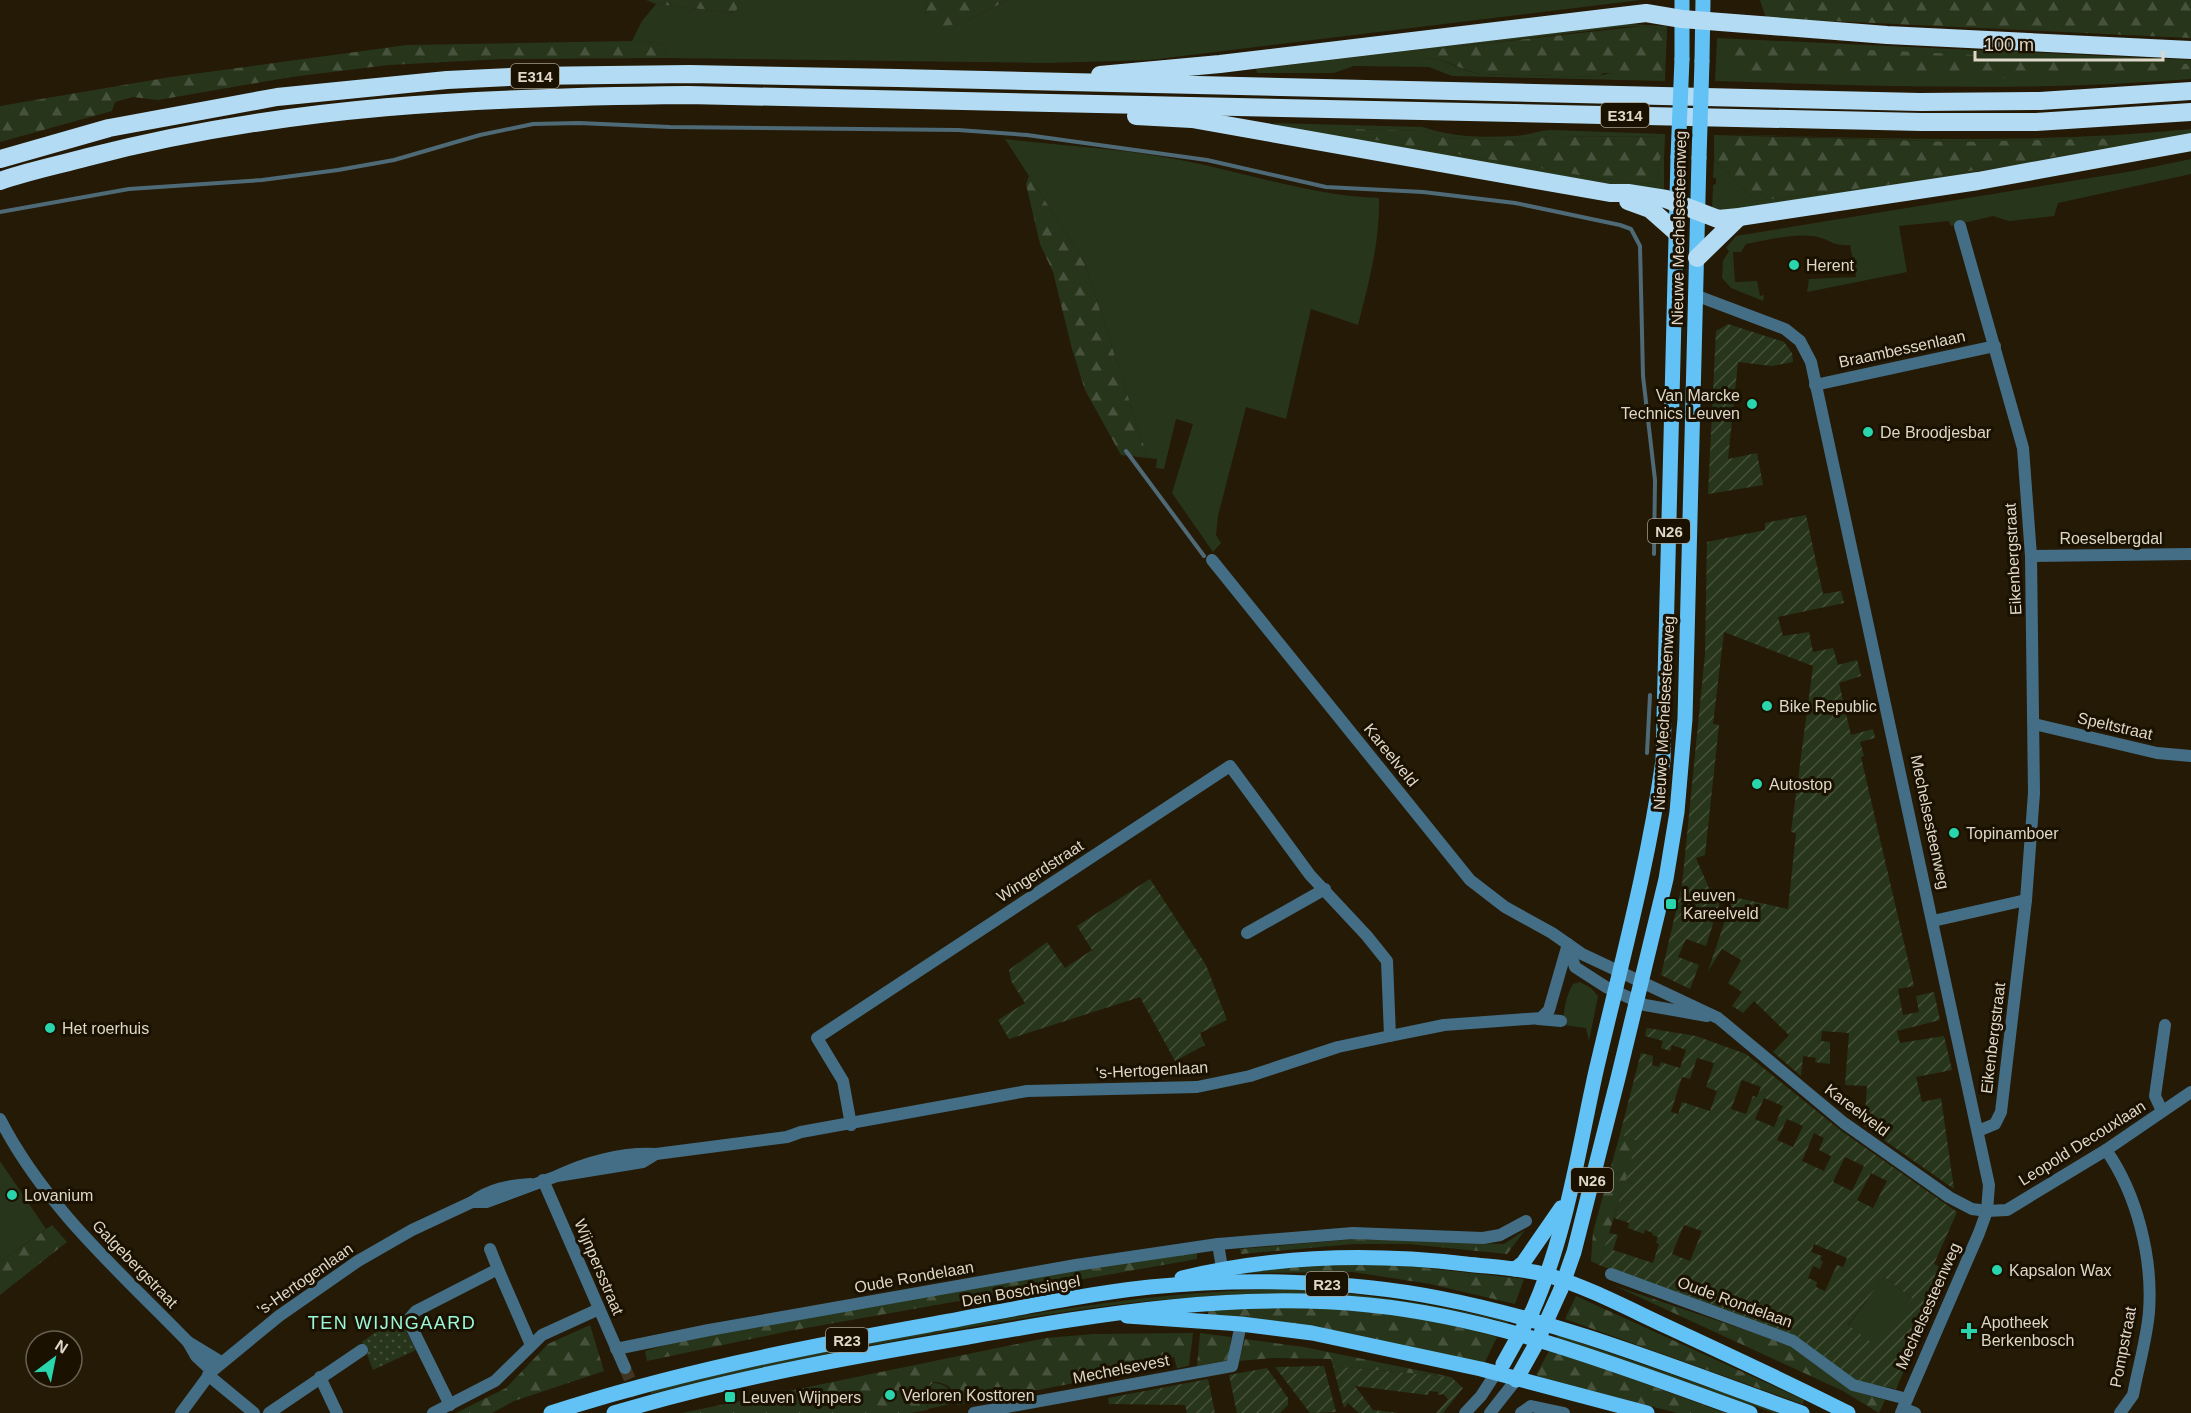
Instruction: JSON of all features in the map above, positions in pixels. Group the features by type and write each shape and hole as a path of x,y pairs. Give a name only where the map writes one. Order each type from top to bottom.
{"highway":[{"path":"1646,13 1660,0"},
{"path":"1078,82 1108,72 1220,64 1646,13 1703,21 1899,35 2191,50"},
{"name":"E314","path":"0,159 109,128 192,111 288,96 447,80 690,74 1920,102 2040,101 2191,91"},
{"name":"E314","path":"0,181 116,150 278,117 442,101 530,97 687,95 1922,122 2036,122 2191,112"},
{"path":"1059,102 1083,114 1192,119 1610,193 1628,193 1677,203 1718,219 1978,181 2191,142"},
{"path":"1610,193 1650,209 1676,232"},
{"path":"1697,258 1739,217"}],"main road":[{"name":"N26","path":"1682,0 1682,19"},
{"name":"N26","path":"1703,0 1703,21"},
{"name":"Nieuwe Mechelsesteenweg","path":"1499,1369 1532,1312 1546,1280 1569,1196 1655,819 1663,760 1682,19"},
{"name":"Nieuwe Mechelsesteenweg","path":"1519,1375 1563,1285 1574,1252 1666,879 1676,824 1685,719 1703,21"},
{"path":"1676,288 1695,296"},
{"path":"1515,1269 1523,1263 1569,1196"},
{"path":"1148,1287 1222,1268 1306,1258 1408,1257 1515,1269 1655,1321 1848,1413"},
{"name":"Den Boschsingel","path":"551,1413 642,1384 809,1347 1148,1287 1318,1283 1438,1298 1574,1332 1802,1413"},
{"name":"R23","path":"614,1413 663,1399 818,1364 1116,1311 1213,1301 1322,1301 1438,1315 1501,1329 1573,1350 1750,1413"},
{"path":"1116,1311 1132,1318 1241,1324 1312,1333 1499,1369 1647,1413"}],"street":[{"name":"Eikenbergstraat","path":"1960,226 2023,448 2031,555 2034,793 2026,900 2001,1112 1995,1124 1978,1131"},
{"name":"Mechelsesteenweg","path":"1695,296 1785,329 1800,341 1810,362 1989,1185 1987,1211 1906,1408"},
{"name":"Braambessenlaan","path":"1815,385 1995,346"},
{"name":"Roeselbergdal","path":"2031,555 2191,554"},
{"name":"Kareelveld","path":"1212,560 1470,880 1504,907 1568,944 1718,1018 1844,1123 1949,1197 1972,1209 1987,1211"},
{"name":"Speltstraat","path":"2034,724 2157,753 2191,757"},
{"name":"Wingerdstraat","path":"851,1125 843,1081 817,1038 1230,766 1310,875 1325,889 1387,961 1390,1036"},
{"path":"1247,933 1325,889"},
{"path":"1933,921 2026,900"},
{"name":"Kareelveld","path":"1568,944 1575,967 1615,993 1636,1002 1718,1018"},
{"path":"1536,1019 1544,1017 1549,1010 1568,944"},
{"name":"'s-Hertogenlaan","path":"181,1413 214,1369 279,1316 358,1261 412,1230 472,1202 484,1193 512,1185 644,1162 656,1154 788,1137 801,1132 851,1125 1027,1091 1197,1087 1250,1076 1338,1047 1444,1025 1536,1019 1561,1021"},
{"path":"2162,1111 2154,1096 2165,1025"},
{"name":"Leopold Decouxlaan","path":"1987,1211 2007,1210 2106,1150 2191,1092"},
{"name":"Galgebergstraat","path":"0,1119 23,1162 57,1208 214,1369"},
{"name":"Pompstraat","path":"2106,1150 2116,1163 2137,1217 2149,1272 2149,1313 2133,1395 2120,1413"},
{"name":"Wijnpersstraat","path":"537,1182 625,1368"},
{"name":"Oude Rondelaan","path":"616,1349 709,1330 1065,1267 1218,1244 1353,1233 1483,1238 1500,1235 1526,1221"},
{"path":"1218,1244 1222,1268"},
{"path":"490,1249 531,1346"},
{"path":"450,1405 411,1326 410,1318 418,1310 498,1269"},
{"name":"Oude Rondelaan","path":"1611,1274 1793,1341 1853,1385 1906,1408"},
{"path":"433,1413 495,1381 542,1335 599,1309"},
{"name":"Mechelsevest","path":"974,1413 1232,1366 1241,1324"},
{"path":"269,1413 362,1350"},
{"path":"214,1369 254,1413"},
{"path":"1465,1413 1481,1396 1499,1369"},
{"path":"1490,1413 1519,1375"},
{"path":"320,1377 337,1413"},
{"path":"1474,1413 1481,1396"},
{"path":"1526,1410 1564,1413"}],"green space":[{"path":"646,0 739,0 736,13 656,4"},
{"path":"739,0 927,0 925,20 964,22 1008,0 1641,0 1150,60 1047,63 663,58 668,44 632,41 642,21 656,4 736,13"},
{"path":"927,0 1008,0 964,22 938,28 925,20"},
{"path":"1760,0 2191,0 2191,38 1766,18"},
{"path":"1629,24 1667,26 1667,31 1643,26 1622,27 1420,51 1424,58 1439,60 1481,74 1598,77 1621,73 1665,77 1665,81 1452,76 1429,67 1354,66 1334,73 1257,73 1256,69"},
{"path":"1643,26 1667,31 1665,77 1603,73 1599,77 1481,74 1440,60 1424,58 1419,51"},
{"path":"1717,38 2191,60 2191,79 2012,87 1715,81"},
{"path":"632,41 668,44 663,58 502,59 389,65 291,77 158,100 133,97 115,102 112,111 0,142 0,106 171,77 407,45"},
{"path":"1749,46 2191,64 2191,69 1975,79 1968,74 1915,71 1732,73 1727,66 1735,48"},
{"path":"1273,123 1423,127 1456,135 1480,137 1519,136 1551,130 1665,134 1665,137 1548,136 1525,141 1446,138 1424,131 1349,129 1347,135 1597,178 1648,184 1657,182 1660,158 1664,157 1664,193 1288,129"},
{"path":"1349,129 1424,131 1446,138 1525,141 1548,136 1665,137 1664,157 1660,158 1657,182 1648,184 1597,178 1346,135"},
{"path":"2191,129 2191,136 1734,212 1712,211 1713,185 1716,184 1716,178 1713,178 1714,159 1756,201 1887,185 2123,145 2119,138 1959,142 1714,134 2013,139"},
{"path":"1714,135 1959,142 2120,138 2124,145 1887,185 1756,201 1714,159"},
{"path":"1005,139 1144,154 1191,162 1297,187 1379,198 1376,246 1358,325 1311,309 1286,419 1246,407 1218,516 1216,535 1221,543 1213,552 1172,493 1193,424 1176,419 1164,469 1156,468 1157,459 1148,458 1084,261"},
{"path":"2191,159 2191,174 2058,203 2054,216 2009,221 1993,216 1951,226 1949,221 1899,226 1907,272 1807,292 1809,279 1856,277 1850,245 1840,245 1818,237 1801,235 1746,244 1741,252 1733,252 1735,282 1757,281 1760,296 1764,295 1763,301 1731,288 1722,278 1723,261 1729,251 1726,248 1736,236 2133,171"},
{"path":"1029,176 1084,261 1148,458 1121,455 1085,390 1072,349 1053,272 1040,244 1026,184"},
{"path":"1728,324 1784,342 1792,353 1793,362 1772,366 1738,362 1728,459 1757,453 1763,485 1708,494 1716,331"},
{"path":"1806,515 1823,594 1841,591 1844,603 1778,617 1783,636 1809,632 1813,652 1833,648 1838,665 1857,660 1861,676 1839,683 1851,735 1873,729 1875,738 1860,742 1864,756 1861,757 1914,986 1898,989 1903,1015 1919,1012 1916,996 1934,992 1940,1020 1897,1031 1900,1043 1944,1036 1952,1070 1916,1077 1922,1102 1941,1098 1954,1189 1864,1126 1867,1086 1845,1085 1849,1033 1822,1031 1821,1041 1830,1042 1830,1064 1815,1062 1816,1058 1803,1056 1801,1076 1773,1052 1789,1035 1754,1001 1743,1013 1732,1006 1742,992 1728,983 1741,960 1722,949 1708,971 1733,897 1788,909 1796,833 1791,832 1813,666 1724,632 1713,724 1719,725 1705,855 1696,858 1711,893 1722,895 1706,946 1686,939 1678,957 1699,965 1690,989 1661,975 1682,885 1705,654 1707,542 1765,530 1765,523"},
{"path":"1150,879 1206,965 1227,1020 1200,1033 1205,1045 1175,1061 1140,997 1009,1039 998,1020 1025,1003 1011,981 1009,970 1047,942 1065,968 1092,950 1077,926"},
{"path":"1580,982 1591,988 1598,996 1589,1041 1586,1028 1563,1025 1568,994 1573,984"},
{"path":"1647,1028 1696,1036 1746,1054 1840,1130 1957,1212 1934,1264 1948,1271 1896,1389 1855,1381 1795,1336 1599,1265 1609,1233 1618,1235 1613,1250 1653,1263 1659,1244 1656,1243 1658,1237 1652,1235 1653,1233 1645,1230 1644,1234 1628,1228 1629,1223 1614,1218 1637,1141 1620,1134 1641,1053 1653,1056 1652,1065 1659,1067 1661,1062 1680,1068 1686,1050 1672,1045 1670,1051 1661,1048 1663,1041 1645,1036","holes":["1697,1058 1714,1063 1706,1087 1717,1091 1710,1111 1682,1102 1678,1114 1671,1112 1682,1077 1690,1079","1742,1080 1761,1087 1757,1097 1753,1096 1746,1114 1731,1109","1764,1098 1783,1106 1774,1127 1755,1119","1787,1119 1803,1126 1793,1147 1777,1140","1814,1133 1824,1138 1819,1150 1831,1156 1824,1171 1802,1161","1845,1157 1864,1166 1852,1191 1833,1182","1871,1173 1887,1181 1873,1208 1857,1200","1684,1225 1702,1231 1690,1261 1672,1254","1814,1244 1847,1258 1843,1267 1837,1265 1825,1291 1816,1287 1817,1282 1808,1278 1813,1266 1820,1269 1823,1261 1820,1260 1822,1256 1811,1252","1884,1277 1912,1298 1876,1346 1848,1325"]},
{"path":"1620,1134 1638,1141 1599,1265 1591,1261 1593,1232"},
{"name":"Lovanium","path":"0,1161 46,1229 0,1262"},
{"path":"52,1225 67,1242 0,1295 0,1262"},
{"path":"1525,1230 1507,1254 1409,1244 1354,1244 1241,1254 1240,1249 1355,1239 1504,1244"},
{"path":"1197,1251 1197,1259 789,1331 647,1361 645,1351 691,1338 1141,1258"},
{"path":"1307,1265 1398,1265 1524,1279 1515,1304 1430,1284 1353,1272 1243,1273"},
{"path":"1884,1277 1912,1298 1876,1347 1848,1326"},
{"path":"1615,1286 1787,1344 1850,1390 1885,1400 1879,1413 1843,1391"},
{"path":"1290,1289 1399,1300 1508,1321 1507,1323 1413,1304 1355,1297 1238,1294 1180,1298 1065,1312 949,1331 799,1360 651,1394 650,1391 824,1352 1064,1309 1199,1293"},
{"path":"1576,1296 1804,1400 1802,1404 1565,1319"},
{"path":"1257,1305 1367,1311 1434,1321 1497,1337 1485,1362 1313,1328 1208,1318 1208,1308"},
{"path":"398,1316 416,1350 373,1370 362,1342"},
{"path":"590,1325 604,1371 514,1401 492,1413 456,1413 506,1388 548,1344"},
{"path":"1193,1333 1189,1366 1177,1368 1174,1357 1148,1362 1148,1367 1144,1370 957,1405 950,1388 934,1382 925,1390 928,1410 910,1413 682,1413 1046,1338 1094,1334"},
{"path":"1200,1333 1231,1337 1229,1357 1226,1361 1197,1366"},
{"path":"1558,1335 1782,1413 1774,1413 1556,1338"},
{"path":"1245,1339 1304,1347 1451,1377 1333,1366 1331,1359 1273,1358 1239,1361"},
{"path":"1550,1349 1725,1413 1677,1413 1543,1378 1536,1375"},
{"path":"1324,1366 1336,1412 1310,1413 1275,1367"},
{"path":"1333,1366 1451,1377 1463,1388 1443,1413 1436,1413 1448,1399 1443,1394 1438,1395 1438,1392 1429,1391 1428,1395 1355,1386 1373,1410 1399,1413 1359,1413 1348,1403 1344,1408"},
{"path":"1267,1368 1288,1398 1288,1405 1280,1413 1237,1413 1229,1375"},
{"path":"1208,1379 1215,1413 1187,1413 1185,1405 1109,1404 1108,1398"},
{"path":"934,1383 949,1389 955,1403 928,1409 926,1390"}],"waterway":[{"path":"0,212 129,189 262,180 338,170 394,160 480,135 533,124 579,123 670,127 958,130 1027,135 1207,160 1326,187 1423,192 1515,203 1620,225 1631,229 1640,246 1643,376 1655,480 1654,554"},
{"path":"1126,451 1204,556"},
{"path":"1647,753 1650,695"}],"tunnel":[{"path":"625,1368 644,1413"}],"place":[{"name":"Herent","path":"1794,265"},
{"name":"Van Marcke Technics Leuven","path":"1752,404"},
{"name":"De Broodjesbar","path":"1868,432"},
{"name":"Bike Republic","path":"1767,706"},
{"name":"Autostop","path":"1757,784"},
{"name":"Topinamboer","path":"1954,833"},
{"name":"Leuven Kareelveld","path":"1671,904"},
{"name":"Het roerhuis","path":"50,1028"},
{"name":"Lovanium","path":"12,1195"},
{"name":"Kapsalon Wax","path":"1997,1270"},
{"name":"Apotheek Berkenbosch","path":"1969,1331"},
{"name":"Verloren Kosttoren","path":"890,1395"},
{"name":"Leuven Wijnpers","path":"730,1397"}],"district":[{"name":"TEN WIJNGAARD","path":"392,1323"}]}
